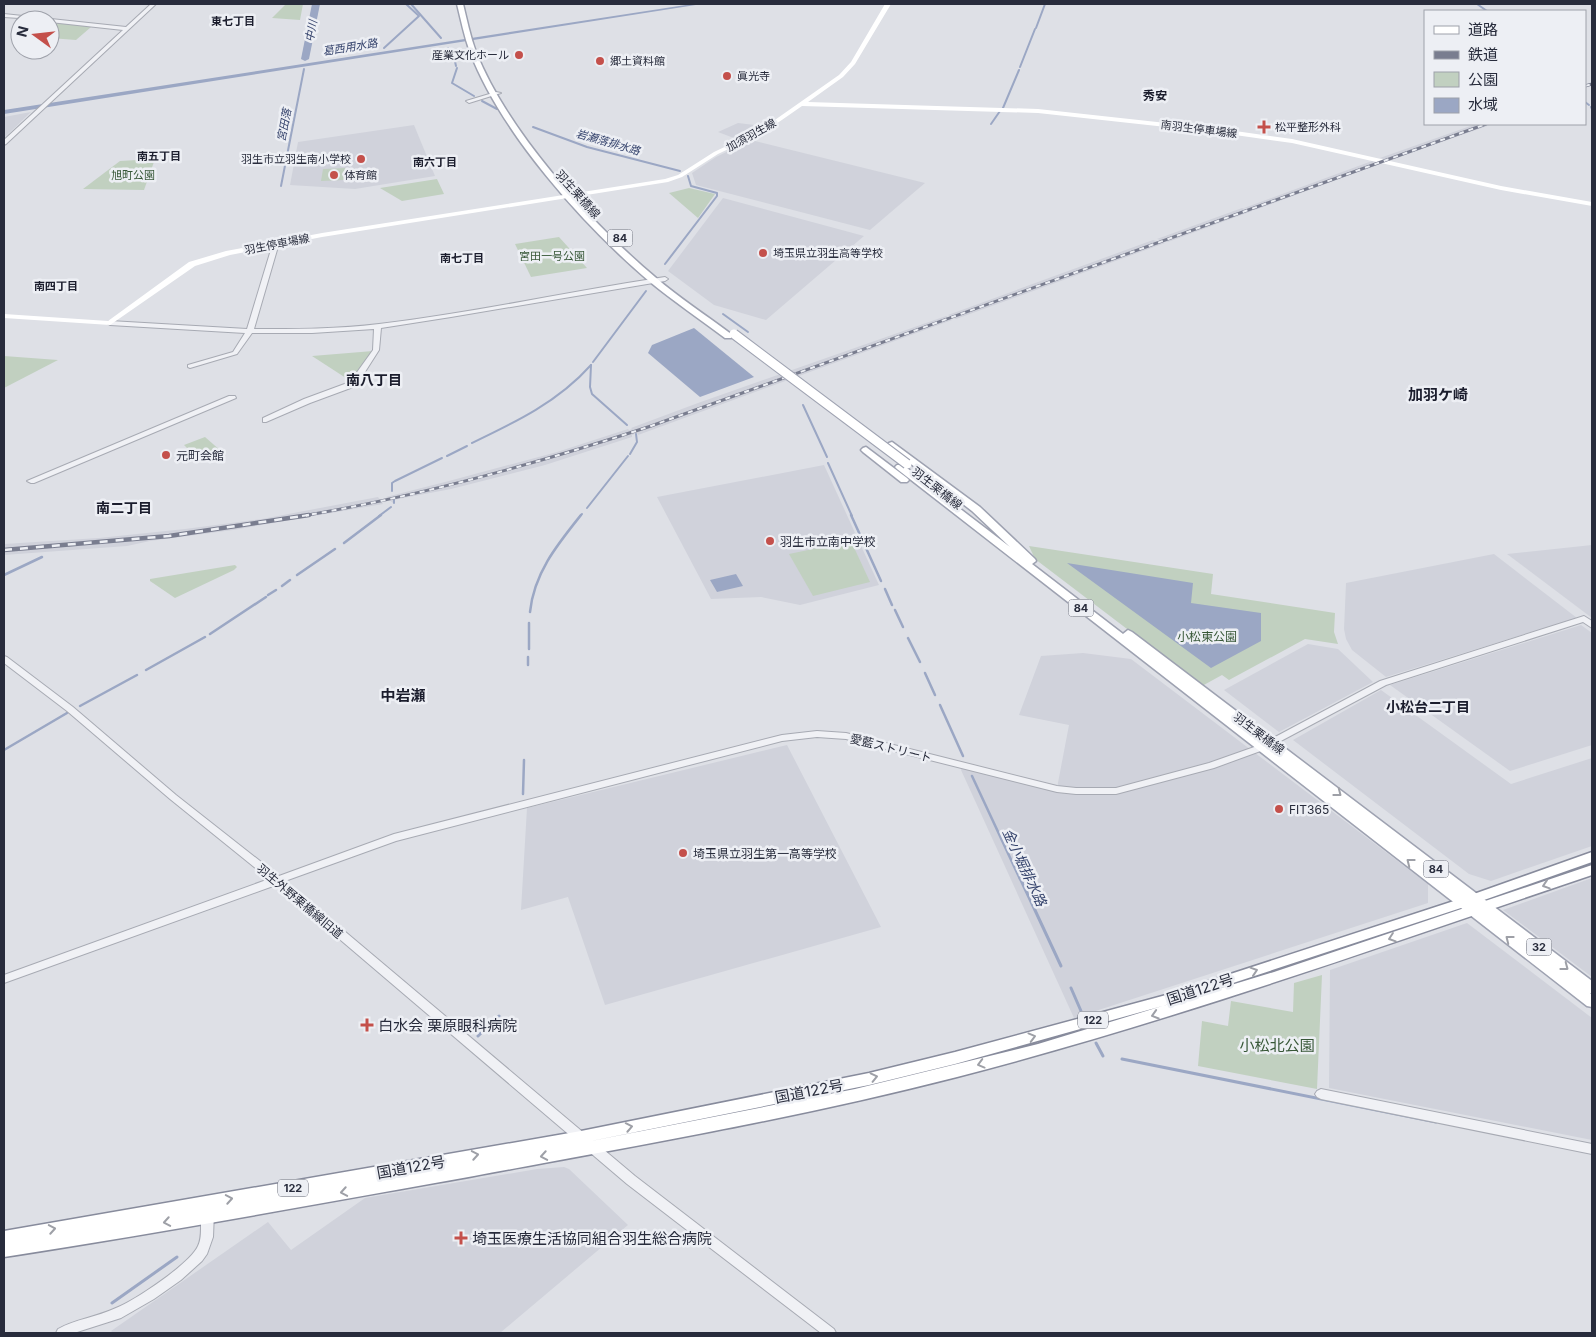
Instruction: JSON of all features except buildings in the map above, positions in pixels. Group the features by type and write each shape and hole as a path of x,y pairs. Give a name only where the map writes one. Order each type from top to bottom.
{"main road":[{"name":"羽生栗橋線","path":"460,4 470,43 496,93 573,196 654,281 731,335 903,465 1473,904"},
{"name":"羽生栗橋線","path":"466,4 473,36 496,93"},
{"name":"加須羽生線","path":"573,196 655,184 680,176 716,153 764,130 848,69 888,4"},
{"name":"南羽生停車場線","path":"800,104 1038,111 1221,131 1292,141 1501,188 1592,204"},
{"name":"羽生栗橋線","path":"573,196 664,279 731,335"},
{"name":"羽生停車場線","path":"110,323 192,264 229,253 276,243 573,196"},
{"path":"4,316 110,323"},
{"path":"892,445 976,509 1032,566"},
{"path":"866,450 948,514 1032,566"},
{"name":"国道122号","path":"4,1238 209,1209 592,1148 859,1094 978,1065 1172,1010 1322,962 1592,857"},
{"name":"国道122号","path":"4,1250 869,1079 955,1058 1166,1000 1473,904 1592,870"},
{"name":"32","path":"1473,904 1592,988"},
{"name":"32","path":"1473,904 1592,1002"}],"street":[{"path":"4,143 154,4"},
{"path":"60,21 127,29"},
{"path":"469,101 496,93"},
{"path":"190,366 235,353 250,331 276,243"},
{"path":"110,323 250,331 378,326 664,279"},
{"path":"266,420 306,401 353,384 376,350 378,326"},
{"path":"31,482 232,398"},
{"name":"愛藍ストリート","path":"4,979 394,838 782,738 817,734 846,736 1057,789 1116,792 1211,766 1267,744 1383,683 1584,619 1592,625"},
{"name":"羽生外野栗橋線旧道","path":"4,659 70,708 173,797 276,880 582,1137 592,1148 704,1238 830,1333"},
{"path":"1321,1094 1592,1149"},
{"path":"62,1333 82,1323 118,1313 136,1304 191,1264 202,1253 206,1243 209,1209"}],"shaded area":[{"path":"31,112 4,138 4,117"},
{"path":"738,123 764,127 739,140 718,132"},
{"name":"羽生市立羽生南小学校","path":"414,125 435,176 355,189 290,185 298,142"},
{"path":"1473,125 1490,125 1390,160 1380,158"},
{"path":"751,140 925,183 870,230 696,185 692,173 716,157"},
{"path":"1372,161 1382,163 1255,210 1244,208"},
{"name":"埼玉県立羽生高等学校","path":"723,198 864,236 766,320 714,305 668,271"},
{"path":"1242,208 1252,211 1168,242 1157,239"},
{"path":"1153,240 1165,243 956,319 948,315"},
{"path":"946,316 952,320 638,435 637,433 632,435 632,437 545,465 451,489 393,500 393,503 386,497 557,452 629,430 698,403"},
{"name":"羽生市立南中学校","path":"824,465 879,585 800,605 761,597 711,599 657,497"},
{"path":"378,497 383,504 233,530 150,541 127,546 4,555 4,544 99,538 185,529 262,519"},
{"path":"1592,545 1592,618 1507,554"},
{"path":"1494,554 1577,618 1386,677 1352,650 1346,639 1344,629 1346,583"},
{"path":"1581,625 1592,633 1592,745 1510,771 1390,685"},
{"path":"1308,644 1338,649 1373,682 1279,732 1224,690"},
{"path":"1083,653 1131,659 1428,884 1428,903 1074,1018 961,770 962,765 1057,788 1069,725 1019,715 1041,656"},
{"path":"1381,690 1511,784 1592,758 1592,846 1491,881 1469,874 1293,740"},
{"name":"埼玉県立羽生第一高等学校","path":"787,745 881,927 605,1005 568,897 521,910 527,808"},
{"path":"1592,878 1592,977 1503,910"},
{"path":"1467,923 1592,1018 1592,1140 1329,1088 1330,970"},
{"name":"埼玉医療生活協同組合羽生総合病院","path":"564,1167 569,1169 628,1225 500,1333 113,1333 111,1331 268,1222 291,1250 365,1198 537,1169"}],"green space":[{"path":"286,4 303,4 300,20 272,18"},
{"path":"60,23 91,26 76,40 60,39"},
{"name":"旭町公園","path":"155,159 144,190 83,189 120,161"},
{"name":"体育館","path":"346,168 344,180 321,181 323,169"},
{"path":"437,179 444,194 402,201 380,188"},
{"path":"689,188 715,194 698,218 669,193"},
{"name":"宮田一号公園","path":"559,237 587,268 531,277 515,244"},
{"path":"373,351 353,379 349,380 312,356"},
{"path":"4,356 58,360 4,388"},
{"path":"205,437 221,451 200,461 184,445"},
{"path":"851,541 870,582 813,596 789,554"},
{"name":"小松東公園","path":"1029,546 1213,574 1211,594 1335,613 1334,632 1338,644 1305,639 1229,680 1222,675 1202,686 1035,559"},
{"path":"235,565 237,567 234,570 175,598 150,581 150,579"},
{"name":"小松北公園","path":"1322,975 1317,1089 1198,1066 1202,1021 1228,1026 1231,1001 1293,1012 1294,983"}],"water":[{"path":"694,328 754,377 700,397 648,353 652,345"},
{"path":"1067,563 1193,583 1191,603 1261,613 1261,641 1211,668"},
{"path":"736,574 743,586 717,592 710,580"}],"waterway":[{"name":"中川","path":"305,59 316,4"},
{"path":"384,48 419,16 406,4"},
{"path":"411,4 441,38"},
{"name":"葛西用水路","path":"4,112 700,4"},
{"path":"1036,28 1045,4"},
{"path":"1477,4 1486,10"},
{"path":"1020,67 1035,29"},
{"name":"岩瀬落排水路","path":"448,48 454,57 456,66"},
{"name":"岩瀬落排水路","path":"457,68 452,83 474,96"},
{"name":"宮田落","path":"281,186 304,69"},
{"path":"1003,108 1019,70"},
{"name":"岩瀬落排水路","path":"482,101 497,109"},
{"path":"991,124 1000,111"},
{"name":"岩瀬落排水路","path":"533,127 587,147 680,171"},
{"name":"岩瀬落排水路","path":"665,264 717,196 717,193 691,186 688,176"},
{"name":"岩瀬落排水路","path":"593,362 646,291"},
{"name":"金小堀排水路","path":"723,314 748,332"},
{"name":"岩瀬落排水路","path":"472,443 536,410 565,390 591,365 590,387 592,394 627,425"},
{"name":"金小堀排水路","path":"803,405 827,457"},
{"path":"630,454 637,442 636,434"},
{"name":"岩瀬落排水路","path":"447,456 467,446"},
{"path":"587,508 628,456"},
{"name":"岩瀬落排水路","path":"392,491 392,483 395,481 442,458"},
{"name":"金小堀排水路","path":"828,463 852,516"},
{"name":"岩瀬落排水路","path":"379,516 391,507"},
{"name":"岩瀬落排水路","path":"344,543 381,515"},
{"path":"530,612 536,585 548,560 563,537 581,515"},
{"name":"金小堀排水路","path":"851,515 881,581"},
{"name":"岩瀬落排水路","path":"297,575 335,549"},
{"path":"4,575 42,557"},
{"name":"岩瀬落排水路","path":"282,586 290,580"},
{"name":"金小堀排水路","path":"885,589 892,605"},
{"name":"岩瀬落排水路","path":"268,595 276,590"},
{"name":"岩瀬落排水路","path":"210,634 266,597"},
{"name":"金小堀排水路","path":"895,610 903,627"},
{"path":"529,623 529,649"},
{"name":"岩瀬落排水路","path":"146,670 205,637"},
{"name":"金小堀排水路","path":"908,638 920,662"},
{"path":"528,657 528,665"},
{"name":"金小堀排水路","path":"925,673 935,695"},
{"name":"岩瀬落排水路","path":"80,706 137,675"},
{"name":"金小堀排水路","path":"940,705 963,756"},
{"name":"岩瀬落排水路","path":"4,750 67,713"},
{"path":"523,794 524,760"},
{"name":"金小堀排水路","path":"972,776 1020,879"},
{"name":"金小堀排水路","path":"1020,878 1061,966"},
{"name":"金小堀排水路","path":"1071,988 1081,1011"},
{"path":"478,1036 499,1016"},
{"name":"金小堀排水路","path":"1096,1043 1103,1056"},
{"path":"1122,1059 1436,1122"},
{"path":"112,1303 177,1257"}],"railway":[{"path":"1586,86 1592,84"},
{"path":"302,516 391,499 478,478 651,426 1483,125"},
{"path":"4,550 169,536 309,515"}],"place":[{"name":"産業文化ホール","path":"519,55"},
{"name":"郷土資料館","path":"600,61"},
{"name":"眞光寺","path":"727,76"},
{"name":"松平整形外科","path":"1264,127"},
{"name":"羽生市立羽生南小学校","path":"361,159"},
{"name":"体育館","path":"334,175"},
{"name":"埼玉県立羽生高等学校","path":"763,253"},
{"name":"元町会館","path":"166,455"},
{"name":"羽生市立南中学校","path":"770,541"},
{"name":"FIT365","path":"1279,809"},
{"name":"埼玉県立羽生第一高等学校","path":"683,853"},
{"name":"白水会 栗原眼科病院","path":"367,1025"},
{"name":"埼玉医療生活協同組合羽生総合病院","path":"461,1238"}],"district":[{"name":"東七丁目","path":"233,21"},
{"name":"秀安","path":"1155,95"},
{"name":"南五丁目","path":"159,156"},
{"name":"南六丁目","path":"435,162"},
{"name":"南七丁目","path":"462,258"},
{"name":"南四丁目","path":"56,286"},
{"name":"南八丁目","path":"374,379"},
{"name":"加羽ケ崎","path":"1438,394"},
{"name":"南二丁目","path":"124,507"},
{"name":"中岩瀬","path":"403,695"},
{"name":"小松台二丁目","path":"1428,706"}]}
